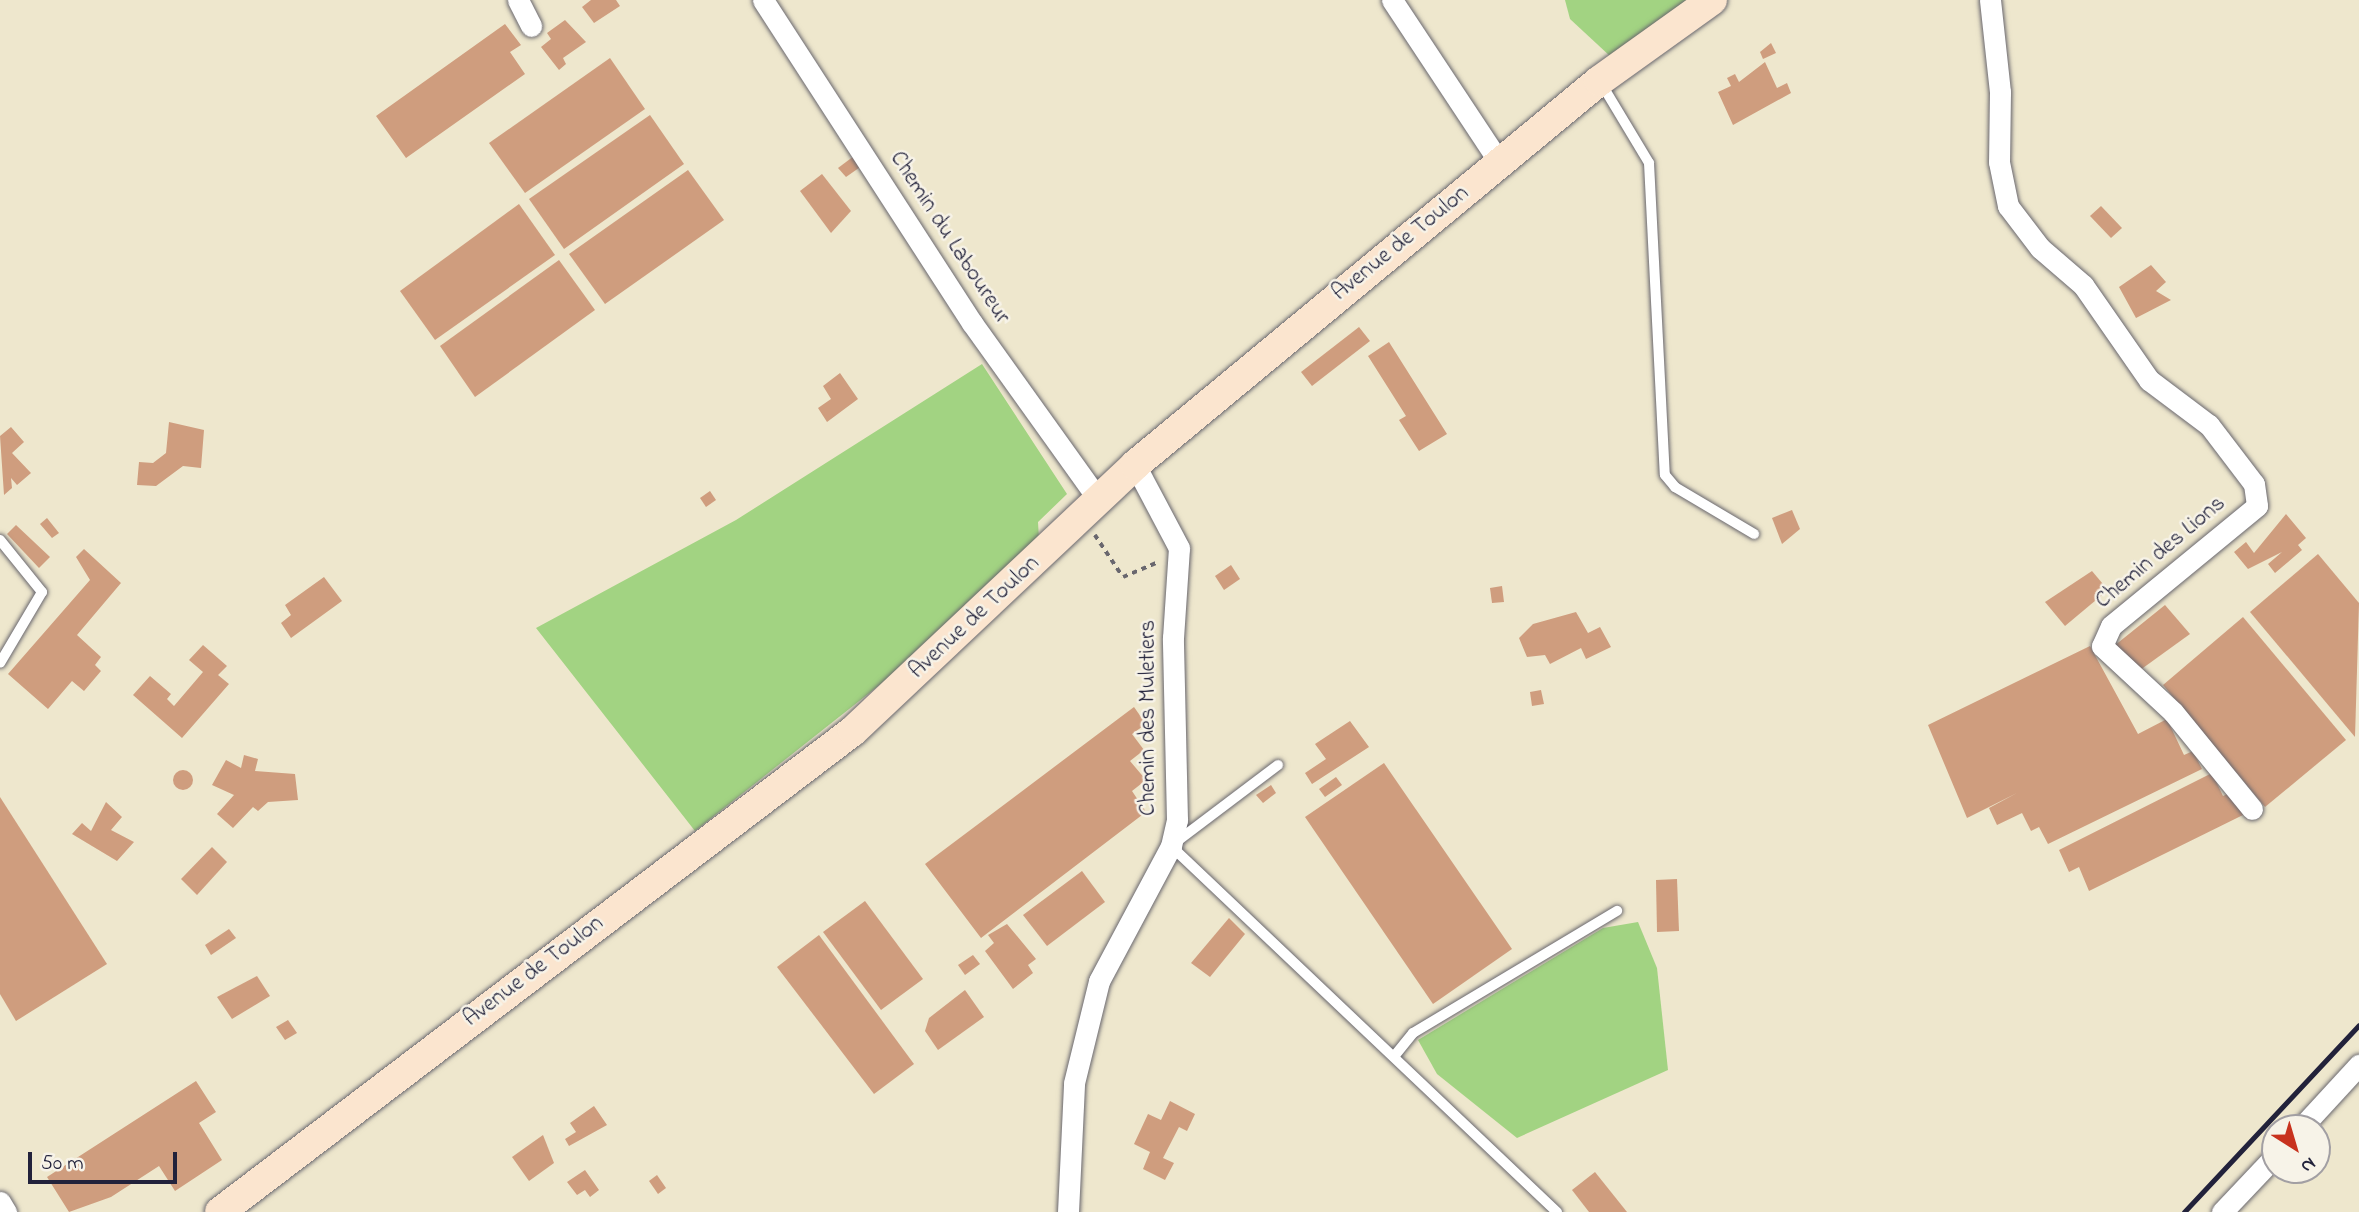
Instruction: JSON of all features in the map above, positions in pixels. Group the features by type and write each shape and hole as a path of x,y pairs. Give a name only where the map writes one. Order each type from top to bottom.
{"main road":[{"name":"Avenue de Toulon","path":"219,1212 853,731 1135,464 1599,81 1712,0"}],"street":[{"path":"518,0 531,26"},
{"name":"Chemin du Laboureur","path":"763,0 1089,508"},
{"path":"1392,0 1500,163"},
{"name":"Chemin des Lions","path":"1990,0 2000,92 1999,162 2008,206 2040,248 2083,285 2148,380 2209,425 2254,484 2257,506 2111,626 2102,646 2173,712 2252,809"},
{"path":"1135,464 1179,548"},
{"name":"Chemin des Muletiers","path":"1068,1212 1074,1083 1099,981 1171,846 1177,820 1173,638 1179,548"},
{"path":"2314,1114 2359,1065"},
{"path":"2222,1212 2261,1171"},
{"path":"0,1202 6,1212"}],"lane":[{"path":"1599,81 1649,163 1665,475 1675,487 1754,534"},
{"path":"0,540 42,592 0,663"},
{"path":"1278,765 1171,846 1356,1027 1396,1054 1558,1212"},
{"path":"1396,1054 1413,1033 1618,911"}],"path":[{"path":"1089,508 1124,577 1138,576 1179,548"}],"green space":[{"path":"1565,0 1689,0 1611,57 1570,19"},
{"path":"982,364 1067,494 1038,522 1039,539 887,679 695,831 536,628 736,520"},
{"path":"1638,922 1657,968 1668,1070 1517,1138 1437,1074 1418,1040 1603,928"}],"building":[{"path":"591,0 616,0 620,6 594,23 582,7"},
{"path":"565,20 586,42 563,58 566,64 559,70 541,47 551,39 547,33"},
{"path":"505,24 521,45 510,52 525,74 406,158 376,116"},
{"path":"1771,43 1776,53 1763,59 1760,52"},
{"path":"610,58 645,109 525,193 489,143"},
{"path":"1765,62 1777,88 1787,83 1791,93 1733,125 1718,92 1731,86 1727,78 1735,74 1739,82"},
{"path":"650,115 684,164 564,249 529,199"},
{"path":"858,153 866,163 846,177 838,168"},
{"path":"688,170 724,220 605,304 569,254"},
{"path":"822,174 851,211 831,233 800,191"},
{"path":"519,204 555,255 435,340 400,291"},
{"path":"2101,206 2122,228 2111,238 2090,216"},
{"path":"559,260 595,310 475,397 440,346"},
{"path":"2151,265 2166,282 2156,291 2171,300 2136,318 2119,287"},
{"path":"1359,327 1370,341 1312,386 1301,372"},
{"path":"1389,342 1447,434 1419,451 1399,420 1406,416 1368,356"},
{"path":"840,373 858,399 827,422 818,408 831,399 823,386"},
{"path":"169,422 204,430 201,468 183,466 156,486 137,485 139,462 153,463 166,453"},
{"path":"11,427 24,442 12,453 31,473 17,485 11,478 12,488 4,495 0,436"},
{"path":"710,491 716,500 706,507 700,498"},
{"path":"1792,510 1800,529 1782,544 1772,518"},
{"path":"2286,514 2306,538 2298,545 2302,550 2275,573 2268,564 2282,552 2248,569 2234,552 2246,542 2254,553"},
{"path":"47,518 59,533 52,538 40,524"},
{"path":"16,525 50,557 39,568 7,534"},
{"path":"84,549 121,583 77,635 101,657 95,665 101,671 84,691 72,681 48,709 8,674 90,580 76,557"},
{"path":"2318,554 2359,603 2355,737 2250,612"},
{"path":"1231,565 1240,579 1224,590 1215,576"},
{"path":"2092,571 2108,590 2065,626 2045,602"},
{"path":"324,577 342,601 291,638 281,623 291,615 285,605"},
{"path":"1502,586 1504,602 1492,603 1490,588"},
{"path":"2165,605 2190,634 2136,673 2114,646"},
{"path":"1576,612 1588,633 1600,627 1611,647 1586,659 1581,648 1550,664 1545,655 1527,657 1519,638 1533,624"},
{"path":"2243,617 2346,740 2265,807 2163,685"},
{"path":"203,645 227,666 218,675 229,684 182,738 133,695 150,676 171,694 167,699 174,706 203,672 189,660"},
{"path":"2090,646 2138,734 2167,719 2184,755 2193,751 2202,769 2048,844 2039,827 2031,831 2022,813 1997,825 1989,808 2017,793 1967,818 1928,725"},
{"path":"1541,690 1544,704 1532,706 1530,692"},
{"path":"1134,707 1146,724 1132,734 1144,750 1130,761 1146,780 1132,791 1146,812 981,938 925,864"},
{"path":"1350,721 1369,747 1312,784 1305,773 1326,759 1315,744"},
{"path":"244,755 258,759 255,771 295,774 298,800 268,802 258,811 253,807 233,828 217,814 234,795 212,785 226,760 241,768"},
{"path":"1384,763 1512,949 1433,1004 1305,817"},
{"path":"183,770 190,773 193,780 190,787 183,790 176,787 173,780 176,773"},
{"path":"2212,773 2223,796 2232,792 2243,815 2089,891 2079,867 2069,872 2059,850"},
{"path":"1336,777 1342,785 1325,797 1319,789"},
{"path":"1271,785 1276,793 1263,803 1256,795"},
{"path":"0,797 107,964 16,1021 0,994"},
{"path":"106,802 122,817 111,830 134,842 117,861 72,834 82,823 91,831"},
{"path":"212,847 227,862 197,895 181,879"},
{"path":"1082,871 1105,902 1047,946 1023,915"},
{"path":"1677,879 1679,931 1657,932 1656,880"},
{"path":"865,901 923,979 881,1010 823,932"},
{"path":"1229,918 1245,934 1210,977 1191,963"},
{"path":"1007,924 1036,959 1028,965 1033,973 1013,989 985,951 994,943 988,935"},
{"path":"229,929 236,938 211,955 205,945"},
{"path":"819,935 914,1064 874,1094 777,967"},
{"path":"973,955 980,964 965,975 958,965"},
{"path":"257,976 270,996 232,1019 217,997"},
{"path":"965,990 984,1017 938,1050 925,1031 929,1018"},
{"path":"288,1020 297,1033 285,1040 276,1027"},
{"path":"196,1081 216,1112 199,1123 222,1160 175,1191 159,1166 111,1197 69,1212 47,1177"},
{"path":"1170,1101 1195,1114 1187,1131 1179,1127 1163,1158 1174,1163 1165,1180 1143,1169 1150,1152 1134,1144 1148,1114 1161,1120"},
{"path":"594,1106 607,1125 569,1146 565,1139 576,1132 570,1123"},
{"path":"543,1135 554,1163 529,1181 512,1157"},
{"path":"585,1170 599,1190 590,1197 585,1190 577,1195 567,1182"},
{"path":"1595,1172 1627,1212 1589,1212 1572,1190"},
{"path":"657,1175 666,1188 658,1194 649,1181"}],"railway":[{"path":"2184,1212 2359,1025"}]}
